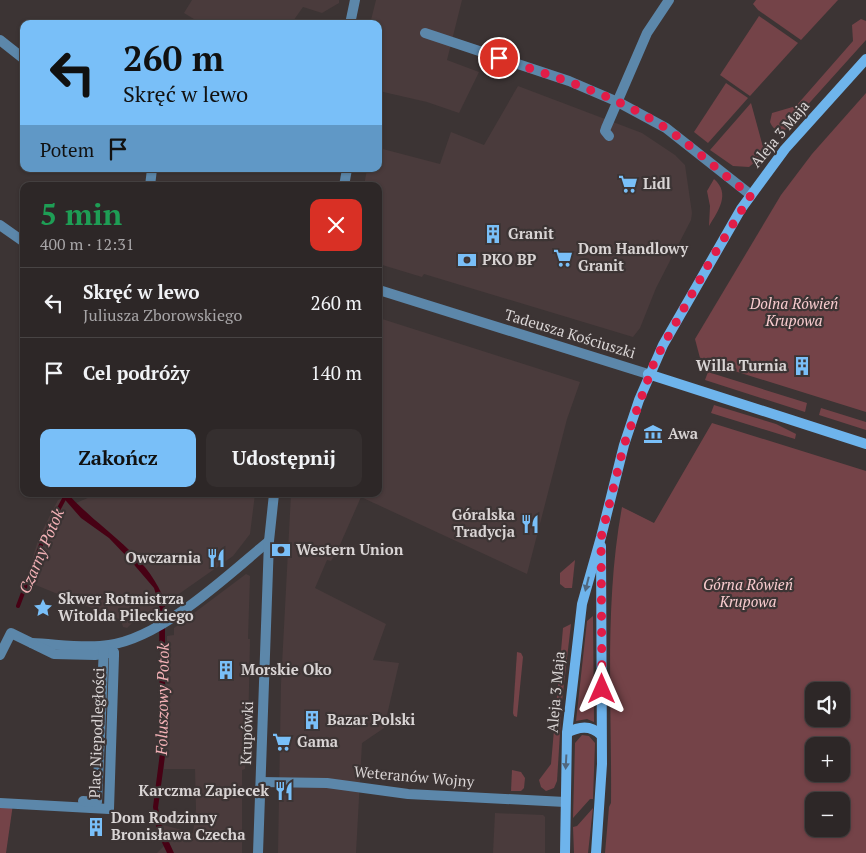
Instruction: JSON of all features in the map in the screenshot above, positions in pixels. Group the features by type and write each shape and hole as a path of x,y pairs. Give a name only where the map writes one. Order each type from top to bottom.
{"street":[{"path":"351,20 355,0"},
{"path":"609,136 605,131 647,33 669,0"},
{"path":"425,33 569,81 618,102 666,128 751,195"},
{"path":"0,40 20,56"},
{"name":"Aleja 3 Maja","path":"565,853 567,733 572,674 582,604 601,538 624,445 648,374 712,258 751,195 785,149 866,59"},
{"path":"0,225 20,239"},
{"name":"Tadeusza Kościuszki","path":"382,291 866,444"},
{"name":"Krupówki","path":"258,853 269,541 274,497"},
{"name":"Aleja 3 Maja","path":"596,853 601,803 601,538"},
{"path":"0,655 4,638 30,643 104,650 128,641 170,619 269,541"},
{"path":"3,800 96,802 104,650"},
{"name":"Plac Niepodległości","path":"3,800 109,808 114,652 104,650"},
{"path":"567,733 585,727 592,728 602,735"},
{"name":"Weteranów Wojny","path":"260,782 328,784 408,794 565,802"}],"shaded area":[{"path":"192,0 339,0 339,3 322,13 303,7 294,20 195,20 184,13"},
{"path":"376,0 462,0 447,60 479,72 459,113 427,102 382,92 382,20 371,20"},
{"path":"518,86 642,133 675,155 685,165 692,213 691,220 656,288 640,328 633,337 424,274 422,277 382,265 382,182 365,182 366,172 382,172 382,149 440,164 451,132 484,145"},
{"path":"382,319 580,382 567,419 527,574 361,497 382,497"},
{"path":"69,497 76,503 90,497 255,497 250,534 233,556 156,610 157,614 137,623 133,622 127,628 123,627 121,620 26,581 39,537 58,500"},
{"path":"291,497 361,497 339,547 331,561 327,560 315,588 386,624 373,660 399,663 384,728 362,743 356,853 278,853 281,684"},
{"path":"246,574 250,576 248,639 250,639 248,736 245,769 242,770 242,853 157,853 167,843 163,825 193,833 196,809 195,769 164,769 167,636 174,635 174,628"},
{"path":"495,813 543,815 545,817 545,853 493,853"}],"green space":[{"path":"756,0 838,0 801,40 758,10 753,4"},
{"path":"759,16 798,43 750,96 720,75"},
{"path":"861,19 866,21 866,40 785,130 778,131 774,128 770,122 772,113 796,106 853,41 852,25"},
{"path":"726,83 748,98 708,143 694,132"},
{"name":"Dolna Rówień Krupowa","path":"866,93 866,412 709,363 700,358 695,339 781,195 812,154"},
{"path":"751,103 763,147 762,156 749,167 733,166 710,150"},
{"path":"714,179 722,191 722,197 719,208 709,226 710,206 707,191"},
{"path":"708,372 807,403 805,412 705,380"},
{"path":"714,405 776,424 796,434 795,439 711,413"},
{"path":"821,408 866,422 866,430 819,415"},
{"name":"Górna Rówień Krupowa","path":"712,423 866,471 866,853 605,853 609,807 611,803 611,618 616,544 622,507 654,523"},
{"path":"575,560 572,588 565,588 560,584 560,573"},
{"path":"593,616 594,722 587,719 576,721 587,621"},
{"path":"571,624 562,701 557,781 554,788 546,791 541,787 539,780 551,764 563,628"},
{"path":"517,652 521,653 523,657 517,717 513,713"},
{"path":"582,735 589,736 595,743 593,799 590,799 573,818 575,743"},
{"path":"512,770 521,772 525,778 524,788 521,791 511,791"},
{"path":"0,803 13,804 6,853 0,853"},
{"path":"593,808 588,853 574,853 573,827 577,826"}],"water":[{"name":"Foluszowy Potok","path":"63,497 71,497 135,556 157,585 165,602 165,756 158,808 162,827 174,853 167,853 157,832 153,807 160,753 159,604 154,588 130,560 109,538 81,518"}],"waterway":[{"name":"Czarny Potok","path":"18,606 44,537 65,497"}],"place":[{"name":"Lidl","path":"628,184"},
{"name":"Granit","path":"493,234"},
{"name":"Dom Handlowy Granit","path":"563,258"},
{"name":"PKO BP","path":"467,260"},
{"name":"Willa Turnia","path":"802,366"},
{"name":"Awa","path":"653,434"},
{"name":"Góralska Tradycja","path":"530,524"},
{"name":"Western Union","path":"281,550"},
{"name":"Owczarnia","path":"216,558"},
{"name":"Skwer Rotmistrza Witolda Pileckiego","path":"43,608"},
{"name":"Morskie Oko","path":"226,670"},
{"name":"Bazar Polski","path":"312,720"},
{"name":"Gama","path":"282,742"},
{"name":"Karczma Zapiecek","path":"284,791"},
{"name":"Dom Rodzinny Bronisława Czecha","path":"96,827"}],"route":[{"path":"499,58 596,91 645,115 666,128 751,195 712,258 655,360 624,445 601,538 602,689"}]}
